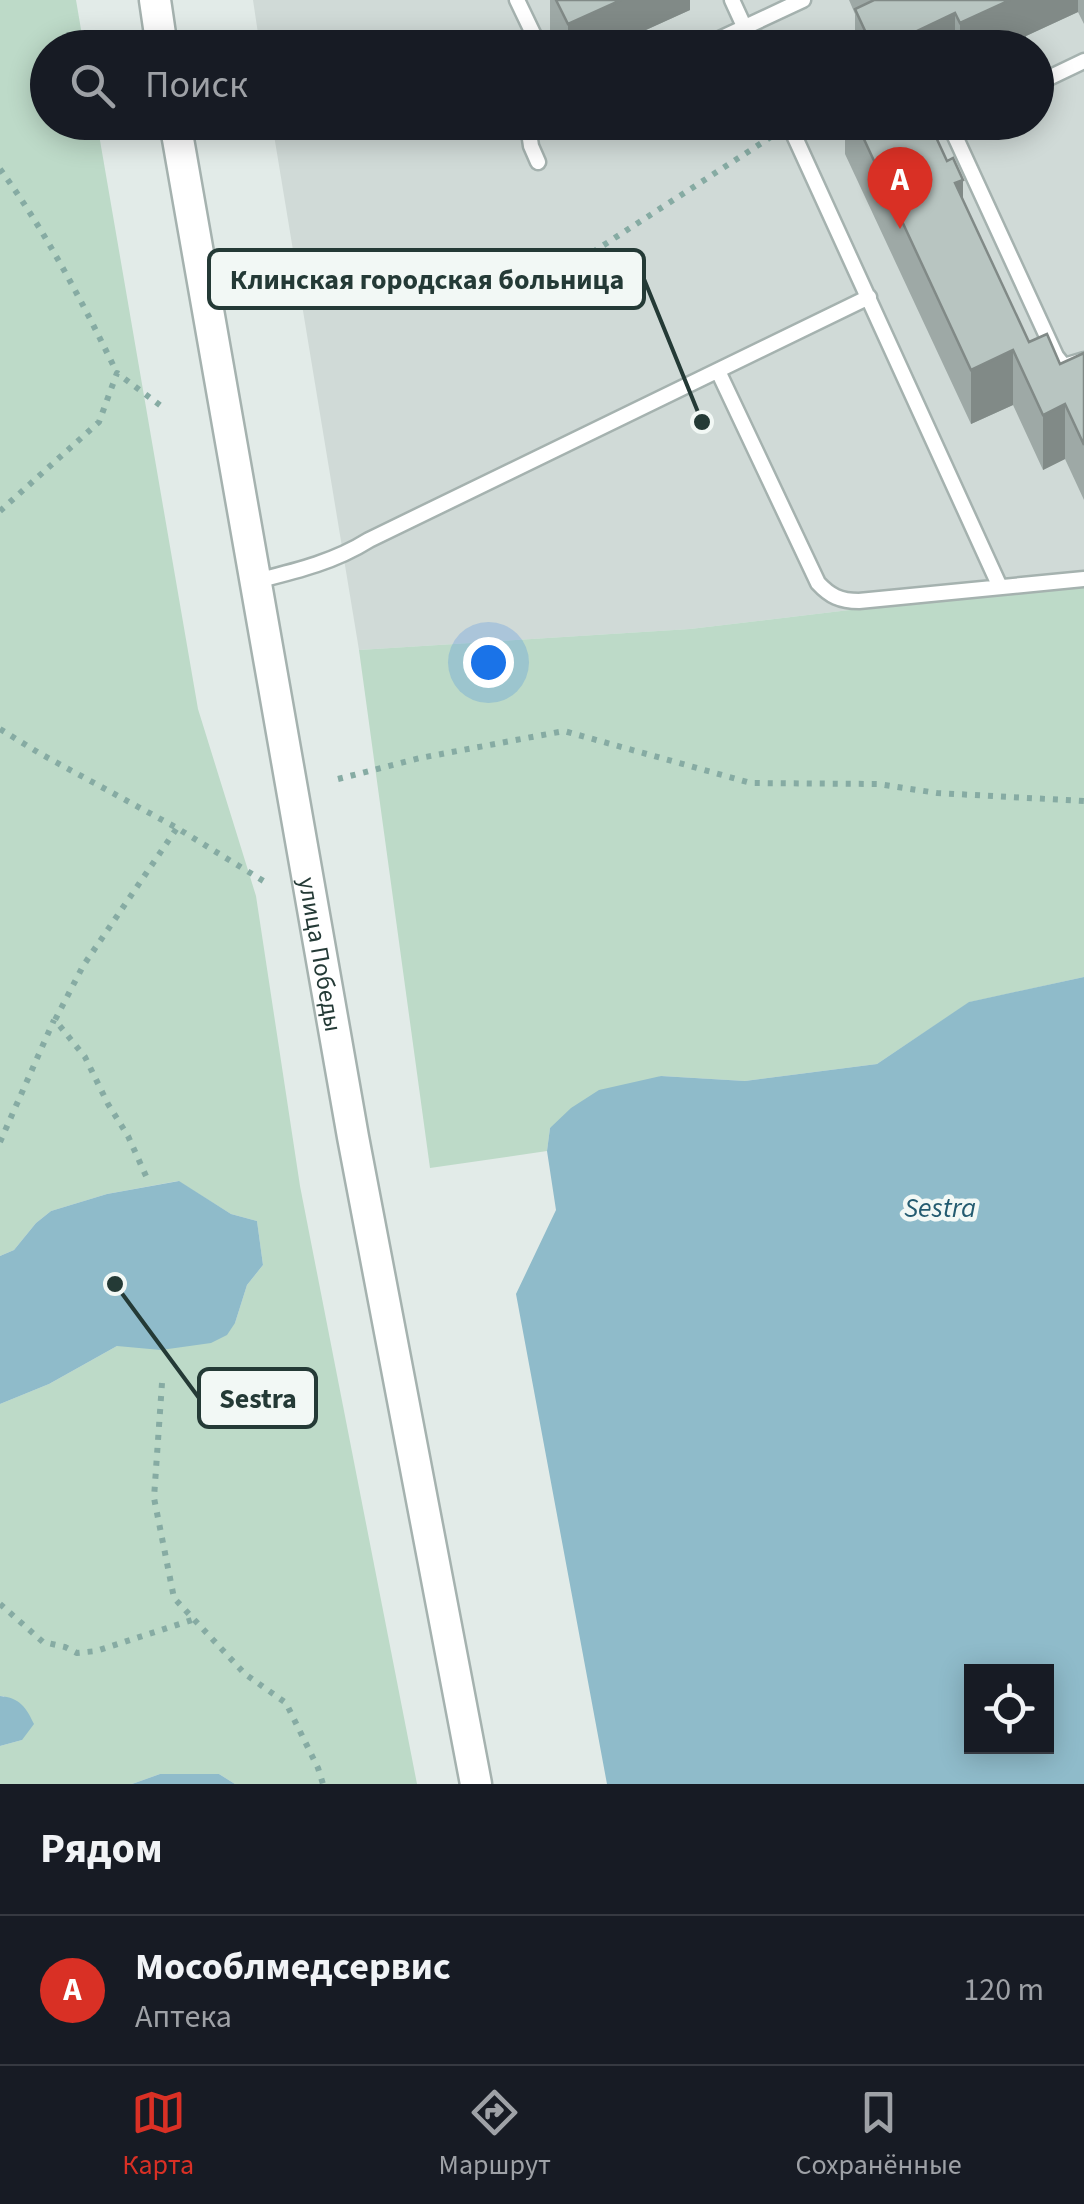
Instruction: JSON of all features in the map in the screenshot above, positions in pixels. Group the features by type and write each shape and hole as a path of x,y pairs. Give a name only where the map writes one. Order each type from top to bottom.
{"street":[{"path":"155,0 159,30"},
{"name":"улица Победы","path":"178,140 353,1138 476,1784"}],"lane":[{"path":"517,0 531,30"},
{"path":"732,0 745,28"},
{"path":"740,30 803,0"},
{"path":"1054,76 1084,62"},
{"path":"530,140 538,162"},
{"path":"796,140 1000,587"},
{"path":"957,140 1056,356 1064,366 1084,360"},
{"path":"256,581 344,556 369,540 869,298"},
{"path":"718,371 818,583 828,594 844,601 859,601 1084,580"}],"path":[{"path":"533,300 539,288 765,140"},
{"path":"0,169 20,196 117,373 161,406"},
{"path":"0,511 99,422 117,373"},
{"path":"0,729 270,885"},
{"path":"338,779 420,758 564,731 751,783 878,784 937,792 1084,801"},
{"path":"0,1142 54,1020 83,966 177,828"},
{"path":"54,1020 84,1057 146,1176"},
{"path":"162,1383 154,1498 174,1598 246,1674 286,1703 323,1784"},
{"path":"0,1604 43,1642 78,1653 96,1651 194,1619"}],"shaded area":[{"path":"253,0 1084,0 1084,582 690,629 359,650 275,140 1054,140 1054,30 257,30"}],"green space":[{"path":"0,0 76,0 81,30 30,30 30,140 100,140 198,709 256,896 300,1186 417,1784 235,1784 219,1774 160,1774 132,1784 0,1784 0,1746 22,1740 4,1696 0,1696 0,1404 49,1384 117,1346 235,1323 247,1285 263,1265 257,1221 231,1214 178,1181 107,1194 51,1211 14,1250 0,1256"},
{"path":"1084,582 1084,977 970,1002 877,1064 745,1081 661,1076 550,1128 547,1151 430,1168 359,650 690,629"}],"water":[{"path":"1084,977 1084,1784 607,1784 516,1294 556,1210 547,1151 550,1128 599,1090 661,1076 745,1081 877,1064 969,1002"},
{"path":"179,1181 231,1214 257,1221 263,1265 247,1285 227,1335 211,1343 161,1350 117,1346 49,1384 0,1404 0,1256 14,1250 51,1211 107,1194"},
{"path":"0,1696 22,1704 34,1724 22,1740 0,1746"},
{"path":"160,1774 219,1774 235,1784 132,1784"}],"building":[{"path":"556,0 621,0 568,24"},
{"path":"874,0 1010,0 960,23 955,13 919,30 865,30 855,9"},
{"path":"864,140 937,140 947,161 953,158 963,180 955,183 1029,342 1047,334 1060,364 1084,353 1084,445 1065,404 1043,415 1013,350 971,370"}],"place":[{"name":"Мособлмедсервис","path":"900,229"},
{"name":"Клинская городская больница","path":"702,422"},
{"name":"Sestra","path":"115,1284"}]}
